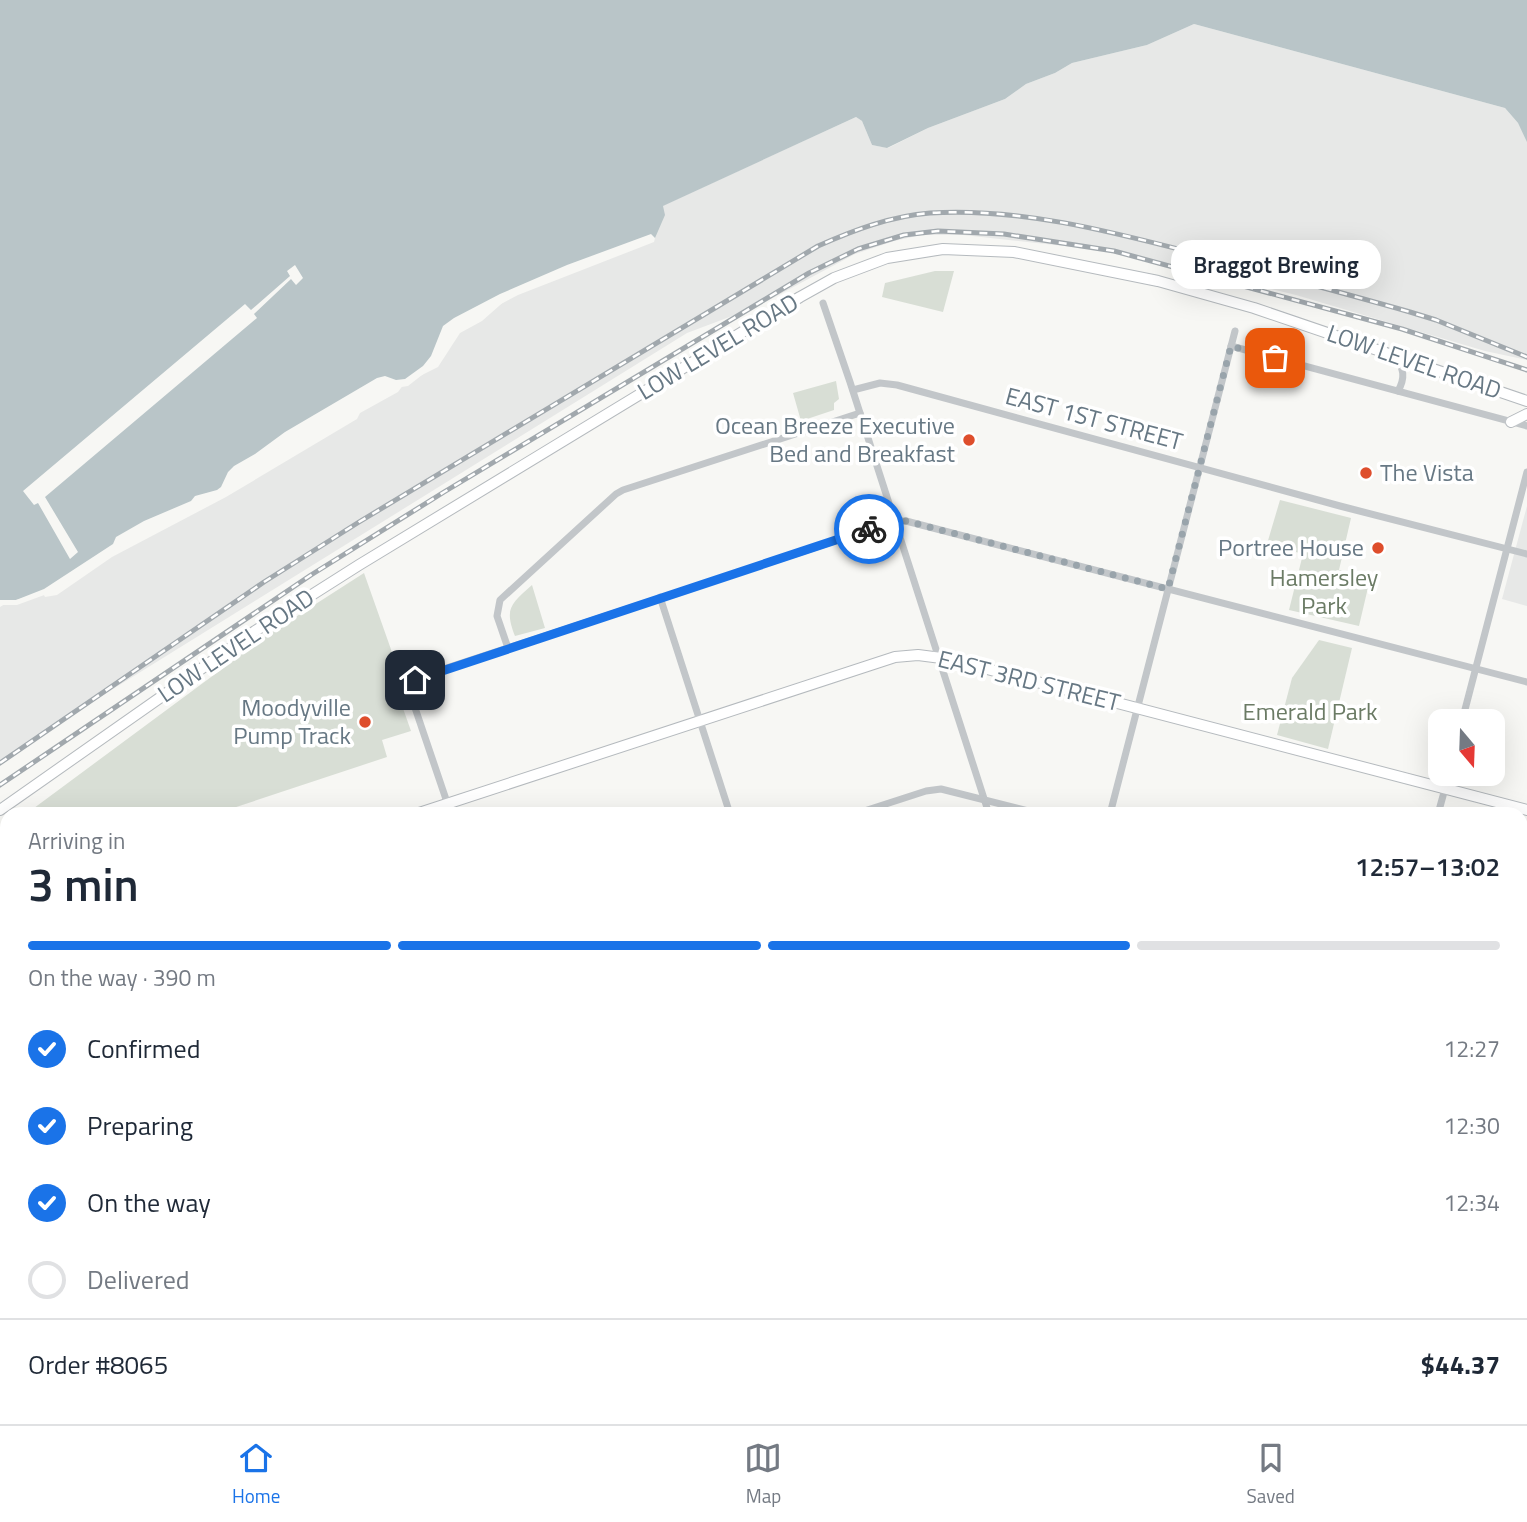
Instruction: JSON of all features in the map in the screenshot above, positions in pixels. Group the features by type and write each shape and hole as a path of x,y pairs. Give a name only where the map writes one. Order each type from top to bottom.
{"main road":[{"name":"LOW LEVEL ROAD","path":"4,807 254,631 347,572 800,297 834,278 887,258 943,249 1014,252 1158,281 1286,317 1527,401"},
{"path":"1511,422 1527,414"},
{"name":"EAST 3RD STREET","path":"453,807 895,657 918,655 937,657 1515,807"}],"street":[{"path":"823,303 987,807"},
{"path":"1112,807 1235,331"},
{"path":"1231,346 1527,426"},
{"path":"1396,355 1404,375 1404,382 1398,391"},
{"name":"EAST 1ST STREET","path":"853,390 880,383 897,384 1199,468 1527,554"},
{"path":"508,648 497,616 500,600 616,494 860,413"},
{"path":"1465,709 1527,472"},
{"path":"450,807 411,696 419,677 896,521 906,521 1527,682"},
{"path":"660,597 728,807"},
{"path":"1440,807 1446,786"},
{"path":"877,807 935,789 946,789 1014,807"}],"shaded area":[{"path":"0,0 1527,0 1527,142 1518,123 1505,108 1194,24 1147,45 1072,63 1026,84 1005,99 928,128 887,148 872,145 862,121 856,117 663,206 665,215 655,238 608,258 552,276 455,324 434,361 404,384 387,382 233,473 223,489 118,543 48,588 17,600 0,602"},
{"path":"1194,24 1505,108 1527,139 1527,360 1485,351 1296,295 1110,251 963,235 921,235 894,241 855,254 756,307 687,333 84,707 0,764 0,607 38,584 45,597 57,595 112,557 226,497 357,419 360,413 398,392 404,384 438,367 460,333 482,321 516,291 662,206 856,117 862,121 872,145 888,148 928,128 1005,99 1026,84 1072,63 1147,45"},
{"path":"1527,506 1527,606 1502,599"}],"green space":[{"path":"935,271 954,271 943,312 882,297 885,283"},
{"path":"836,381 839,399 834,403 834,410 801,421 793,393"},
{"name":"Hamersley Park","path":"1280,500 1351,518 1339,570 1370,579 1359,626 1289,610 1303,554 1267,544"},
{"path":"364,573 405,689 399,693 399,697 411,731 382,740 387,757 236,807 35,807 269,634"},
{"path":"532,585 545,628 515,636 510,619 512,607"},
{"name":"Emerald Park","path":"1319,640 1352,648 1328,749 1277,735 1292,678"}],"pier":[{"path":"651,234 655,238 654,242 518,295 457,327 441,350 436,364 408,386 382,386 235,475 222,494 136,537 47,594 17,605 0,605 0,600 16,600 44,589 113,544 116,537 144,521 191,501 195,496 217,490 234,466 285,432 377,378 385,376 396,380 405,379 423,366 431,356 443,326 454,318 500,294 567,265"},
{"path":"295,265 303,278 296,285 291,279 254,314 257,318 45,497 78,552 70,559 38,503 34,505 23,491 245,304 251,310 290,276 287,271"}],"railway":[{"path":"0,763 264,582 359,522 818,246 887,221 930,213 965,212 1036,218 1106,231 1410,312 1527,357"},
{"path":"0,785 311,575 444,492 809,273 858,249 904,235 938,231 1004,234 1114,251 1402,329 1527,370"}],"way so far":[{"path":"869,529 896,521 906,521 1168,589 1231,346 1275,358"}],"place":[{"name":"Braggot Brewing","path":"1275,358"},
{"name":"Ocean Breeze Executive Bed and Breakfast","path":"969,440"},
{"name":"The Vista","path":"1366,473"},
{"name":"Portree House","path":"1378,548"},
{"name":"Moodyville Pump Track","path":"365,722"}],"route":[{"path":"415,680 869,529"}]}
